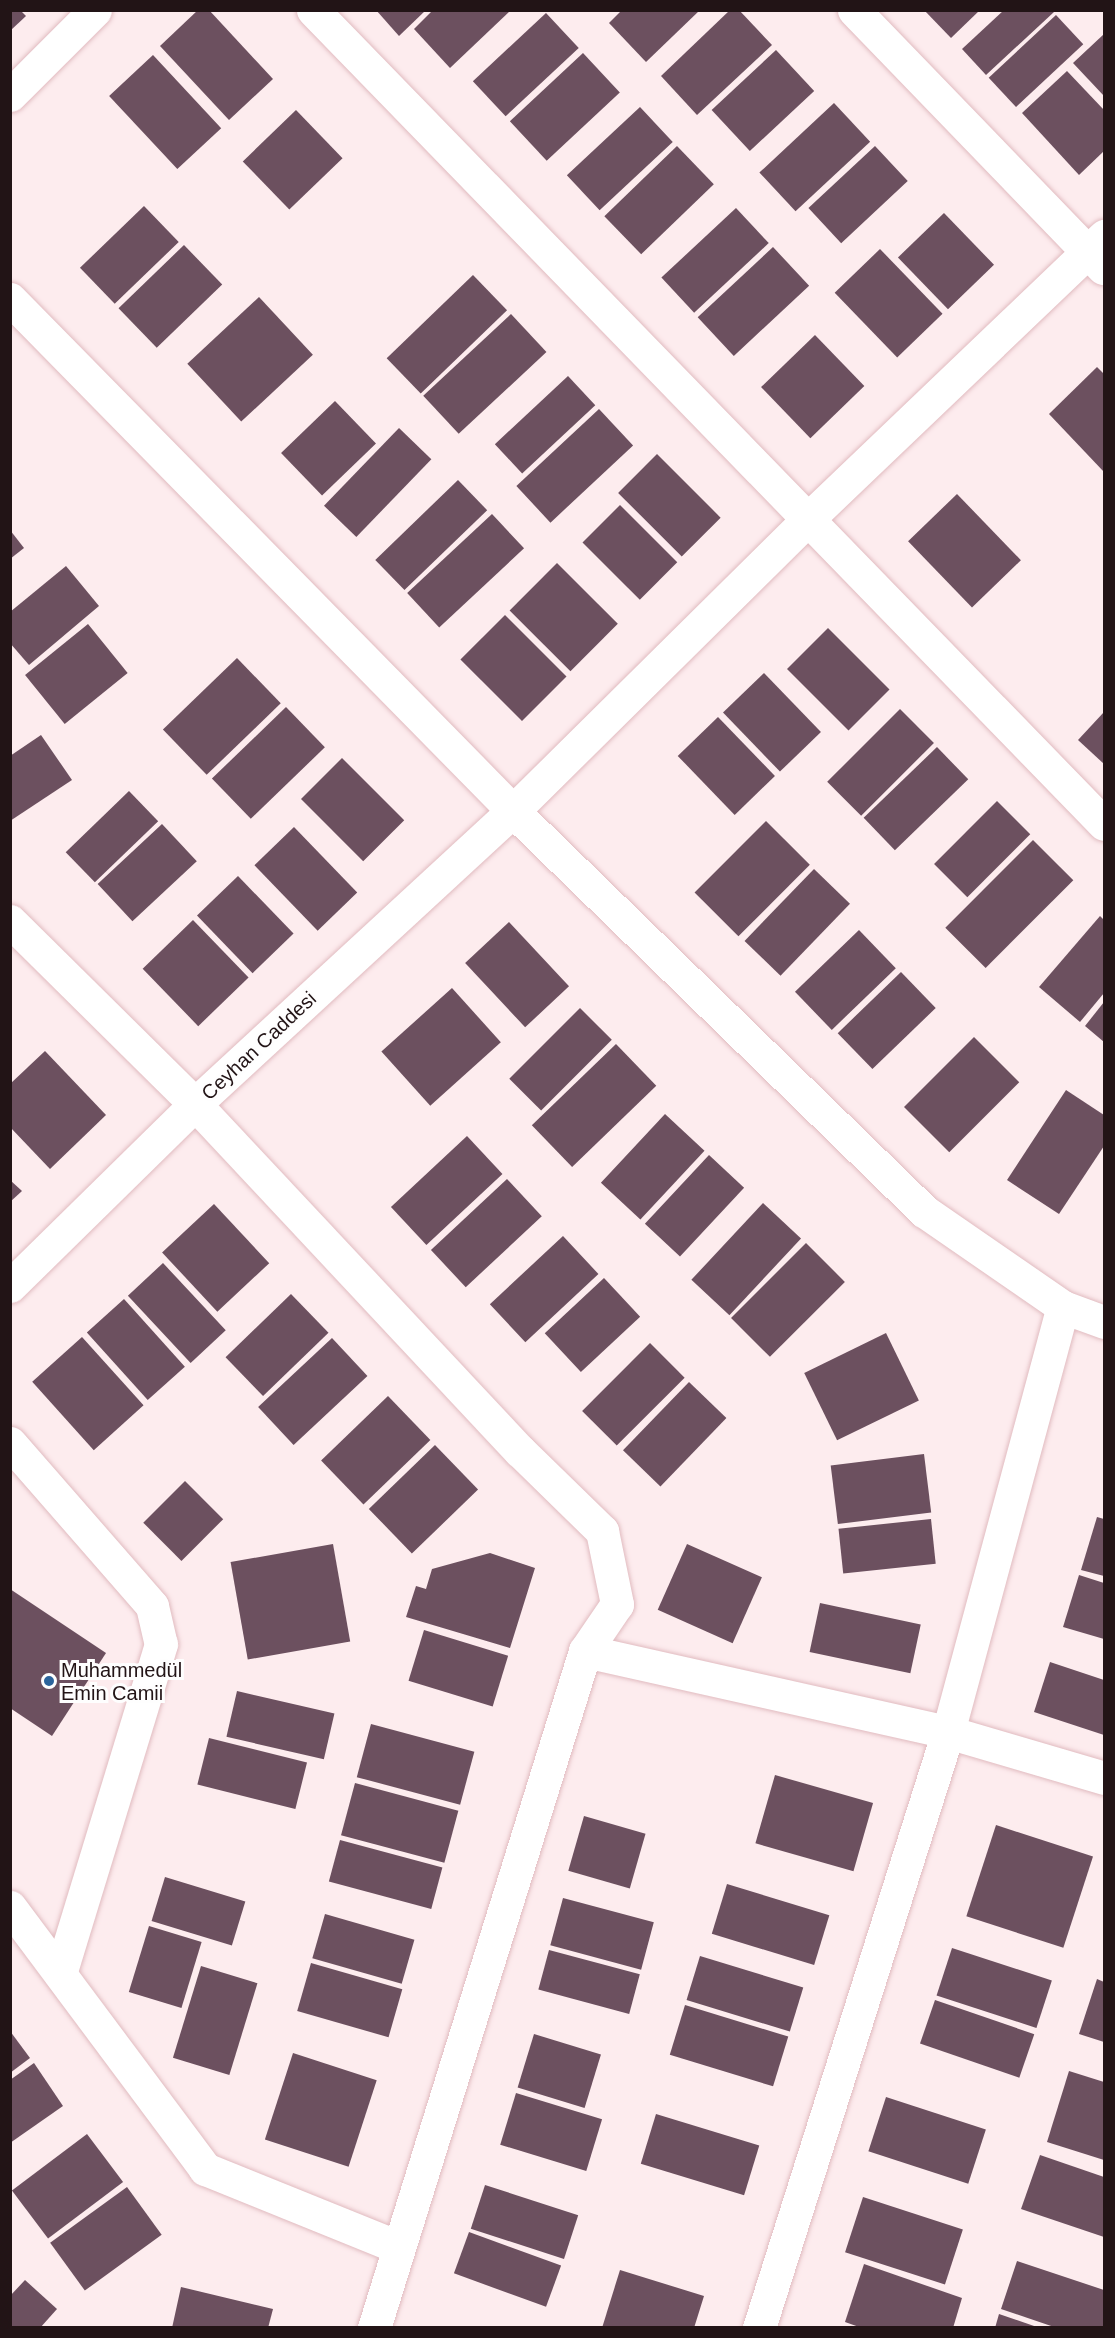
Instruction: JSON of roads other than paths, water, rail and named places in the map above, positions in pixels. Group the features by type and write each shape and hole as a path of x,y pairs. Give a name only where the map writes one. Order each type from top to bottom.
{"street":[{"path":"10,95 95,10"},
{"path":"313,10 810,517 1104,824"},
{"path":"854,10 1099,252"},
{"name":"Ceyhan Caddesi","path":"10,1286 195,1104 513,811 810,517 1099,252"},
{"path":"10,298 513,811 924,1210 1063,1307 1104,1322"},
{"path":"10,921 195,1104 520,1451 602,1531 617,1604 585,1651 374,2328"},
{"path":"759,2328 948,1732 1063,1307"},
{"path":"10,1443 152,1606 161,1644 62,1972"},
{"path":"585,1651 948,1732 1104,1778"},
{"path":"10,1907 62,1972 205,2169 398,2247"}],"place":[{"name":"Muhammedül Emin Camii","path":"49,1681"}]}
